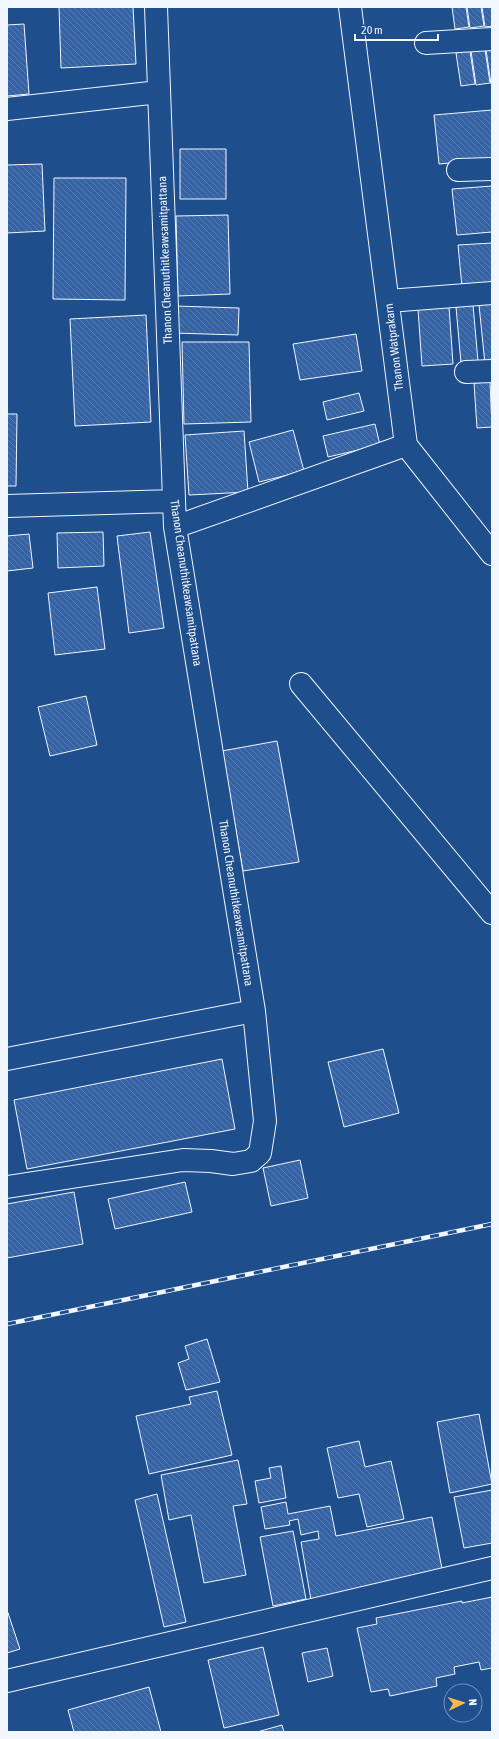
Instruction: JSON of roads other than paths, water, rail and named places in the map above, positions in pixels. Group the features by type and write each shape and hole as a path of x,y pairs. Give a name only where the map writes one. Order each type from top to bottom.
{"street":[{"name":"Thanon Cheanuthitkeawsamitpattana","path":"7,1187 183,1160 211,1161 233,1164 251,1161 260,1153 265,1121 254,1012 173,501 156,7"},
{"name":"Thanon Watprakarn","path":"350,7 406,445"},
{"path":"426,43 492,39"},
{"path":"7,108 159,92"},
{"path":"458,170 492,169"},
{"path":"388,301 492,293"},
{"path":"466,372 492,371"},
{"path":"176,527 406,445 492,554"},
{"path":"7,506 173,501"},
{"path":"302,684 492,913"},
{"path":"7,1059 254,1012"},
{"path":"7,1681 492,1568"}],"railway":[{"path":"7,1324 492,1224"}]}
